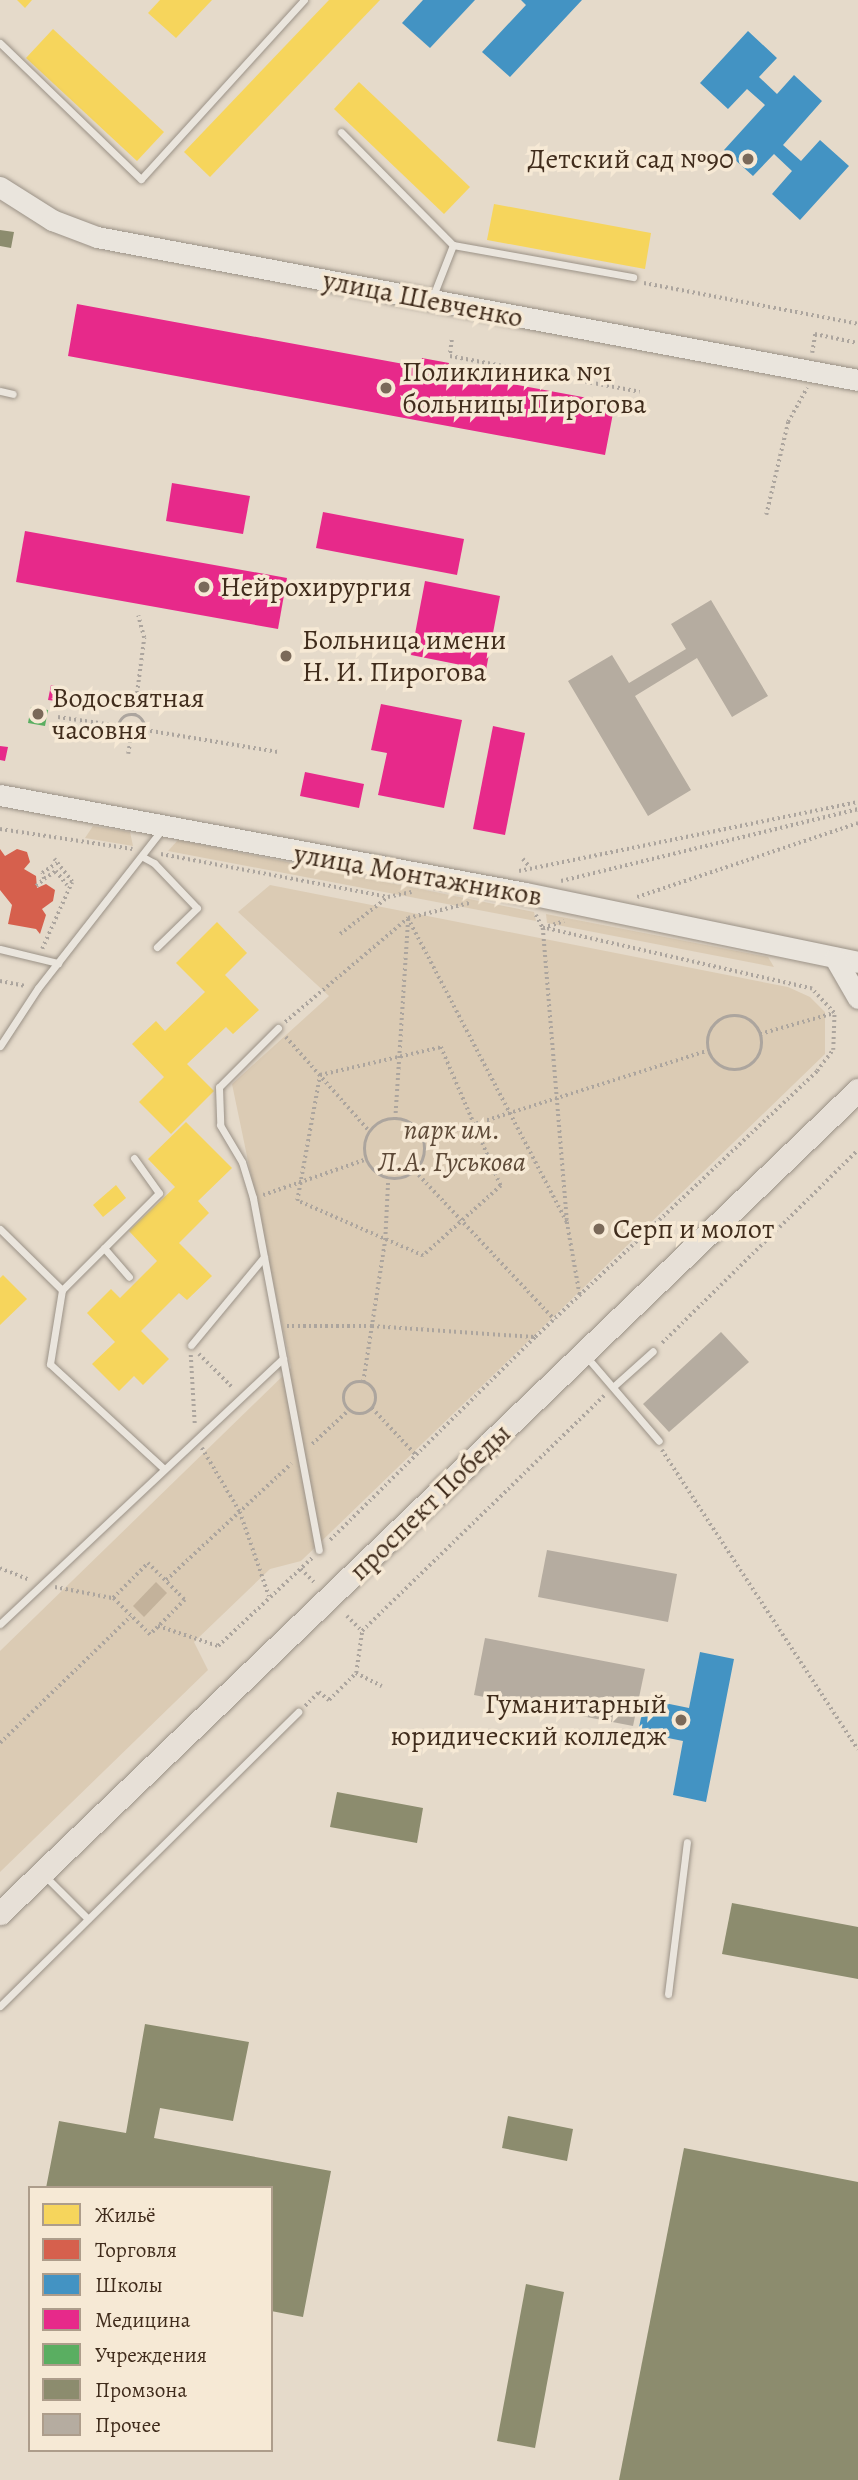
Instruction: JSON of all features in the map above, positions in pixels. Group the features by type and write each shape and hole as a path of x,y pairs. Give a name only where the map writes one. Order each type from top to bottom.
{"main road":[{"name":"улица Шевченко","path":"0,187 52,220 97,237 858,380"},
{"name":"улица Монтажников","path":"0,795 526,893 858,962"},
{"path":"835,958 858,998"},
{"name":"проспект Победы","path":"0,1913 858,1090"}],"lane":[{"path":"0,43 141,179 304,0"},
{"path":"341,132 453,245 634,277"},
{"path":"431,300 453,245"},
{"path":"0,391 13,394"},
{"path":"0,1046 38,988 143,857 163,827"},
{"path":"143,857 154,863 197,908 157,947"},
{"path":"0,948 58,963"},
{"path":"278,1028 219,1087 220,1125 242,1162 253,1198 299,1456 319,1550"},
{"path":"134,1158 159,1193 62,1290 50,1364 163,1468"},
{"path":"0,1229 62,1290"},
{"path":"104,1248 129,1277"},
{"path":"191,1345 264,1257"},
{"path":"614,1386 653,1351"},
{"path":"584,1354 659,1441"},
{"path":"0,1624 283,1358"},
{"path":"0,2006 298,1712"},
{"path":"668,1994 687,1842"},
{"path":"42,1872 88,1919"}],"path":[{"path":"634,277 646,285 858,324"},
{"path":"766,515 788,422 806,394 815,334 858,343"},
{"path":"452,340 450,356 640,392"},
{"path":"134,715 144,638 138,616"},
{"path":"134,715 145,723 145,730 140,739 130,741 122,736 119,726 127,716 134,715"},
{"path":"58,717 119,726"},
{"path":"145,730 278,752"},
{"path":"128,754 130,741"},
{"path":"635,897 858,823"},
{"path":"523,859 530,867 526,893 543,928 567,1222 580,1296"},
{"path":"38,958 68,885 72,882 56,861 42,873 44,879"},
{"path":"36,886 57,871 68,885"},
{"path":"340,934 388,897"},
{"path":"395,1119 402,1054 408,918 567,1222"},
{"path":"543,928 569,919"},
{"path":"158,1626 218,1646 269,1595 301,1569 535,1337 827,1062 833,1050 834,1013 824,998 799,985 543,928"},
{"path":"0,981 38,988"},
{"path":"760,1034 834,1013"},
{"path":"731,1016 749,1020 760,1034 761,1051 743,1069 718,1065 709,1050 715,1025 731,1016"},
{"path":"278,1028 370,1132"},
{"path":"442,1047 501,1186 423,1256 297,1201 320,1075 402,1054 442,1047"},
{"path":"424,1140 709,1050"},
{"path":"395,1119 410,1122 424,1140 424,1157 415,1171 388,1178 375,1171 367,1159 370,1132 381,1122 395,1119"},
{"path":"653,1351 858,1150"},
{"path":"253,1198 367,1159"},
{"path":"415,1171 463,1219 555,1320"},
{"path":"363,1382 385,1240 388,1178"},
{"path":"277,1326 372,1326 535,1337"},
{"path":"191,1345 242,1396"},
{"path":"191,1345 196,1438 240,1512 269,1595"},
{"path":"363,1382 375,1390 372,1408"},
{"path":"349,1410 346,1390 363,1382"},
{"path":"298,1712 320,1692 328,1700 356,1673 362,1631 614,1386"},
{"path":"372,1408 415,1454"},
{"path":"349,1410 361,1414 372,1408"},
{"path":"166,1580 349,1410"},
{"path":"659,1441 858,1749"},
{"path":"148,1563 166,1580 185,1600 150,1635 113,1598 148,1563"},
{"path":"301,1569 317,1585"},
{"path":"0,1743 131,1616"},
{"path":"346,1616 362,1631"},
{"path":"356,1673 382,1686"}],"green space":[{"path":"93,826 130,832 133,846 85,838"},
{"path":"178,840 534,912 536,921 168,851"},
{"name":"парк им. Л.А. Гуськова","path":"270,885 788,987 810,997 825,1012 825,1054 301,1561 270,1569 194,1642 208,1670 0,1872 0,1651 291,1368 232,1084 329,996 238,912"},
{"path":"546,914 768,957 774,967 547,923"}],"shaded area":[{"path":"156,1582 167,1593 144,1617 133,1606"}],"building: Жильё":[{"path":"17,0 32,0 25,8"},
{"path":"160,0 212,0 176,38 148,13"},
{"path":"329,0 380,0 210,177 184,152"},
{"path":"53,29 164,132 137,161 26,58"},
{"path":"359,82 470,187 444,214 334,109"},
{"path":"494,204 651,233 645,269 487,240"},
{"path":"217,922 247,953 225,975 259,1010 233,1034 226,1027 187,1064 214,1091 171,1134 139,1102 164,1077 132,1044 156,1021 165,1031 205,992 176,963"},
{"path":"186,1122 232,1168 198,1201 209,1213 179,1243 212,1276 187,1300 179,1293 141,1331 169,1359 143,1385 134,1376 119,1391 92,1364 115,1342 87,1313 111,1289 120,1298 157,1261 129,1231 175,1187 148,1159"},
{"path":"116,1185 126,1198 103,1217 93,1205"},
{"path":"3,1275 27,1299 0,1325 0,1278"}],"building: Торговля":[{"path":"0,849 5,856 17,849 27,852 30,862 24,869 36,876 37,888 46,884 55,890 53,901 42,909 46,915 40,934 36,929 8,924 12,905 0,890"}],"building: Школы":[{"path":"423,0 475,0 430,48 402,23"},
{"path":"521,0 582,0 510,77 482,52 526,5"},
{"path":"748,31 777,58 759,77 777,94 794,75 822,101 783,145 801,161 820,140 849,166 800,220 772,194 792,171 774,154 753,176 724,150 765,105 747,89 728,109 700,83"},
{"name":"Гуманитарный юридический колледж","path":"700,1652 734,1659 706,1802 673,1795 683,1741 638,1732 645,1699 689,1708"}],"building: Медицина":[{"name":"Поликлиника №1 больницы Пирогова","path":"77,304 420,367 422,358 449,363 448,372 615,403 605,455 68,356"},
{"path":"172,483 250,496 243,534 166,521"},
{"path":"323,512 464,539 457,575 316,548"},
{"path":"25,531 287,578 278,629 16,582"},
{"path":"425,581 500,596 486,670 411,655"},
{"path":"51,685 59,687 56,701 48,700"},
{"path":"381,704 462,720 444,808 378,795 387,753 371,750"},
{"path":"493,726 525,733 505,835 473,829"},
{"path":"0,746 8,747 5,761 0,760"},
{"path":"305,772 364,784 359,808 300,796"}],"building: Учреждения":[{"name":"Водосвятная часовня","path":"31,707 48,710 45,726 28,723"}],"building: Промзона":[{"path":"0,230 14,232 11,248 0,246"},
{"path":"337,1792 423,1808 417,1843 330,1827"},
{"path":"732,1903 858,1927 858,1979 722,1954"},
{"path":"145,2024 249,2042 233,2121 160,2108 154,2138 331,2171 303,2317 273,2311 273,2186 46,2186 59,2121 126,2133"},
{"path":"508,2116 573,2129 567,2161 502,2148"},
{"path":"684,2148 858,2182 858,2480 619,2480"},
{"path":"526,2284 564,2292 535,2448 497,2441"}],"building: Прочее":[{"path":"711,600 768,696 732,717 697,658 635,696 691,790 648,816 568,681 612,655 629,683 686,649 671,624"},
{"path":"721,1332 749,1362 669,1432 643,1404"},
{"path":"547,1550 677,1574 668,1622 538,1597"},
{"path":"485,1638 645,1669 633,1726 474,1695"}],"place":[{"name":"Детский сад №90","path":"748,159"},
{"name":"Поликлиника №1 больницы Пирогова","path":"386,388"},
{"name":"Нейрохирургия","path":"204,587"},
{"name":"Больница имени Н. И. Пирогова","path":"286,656"},
{"name":"Водосвятная часовня","path":"38,714"},
{"name":"Серп и молот","path":"599,1229"},
{"name":"Гуманитарный юридический колледж","path":"681,1720"}]}
